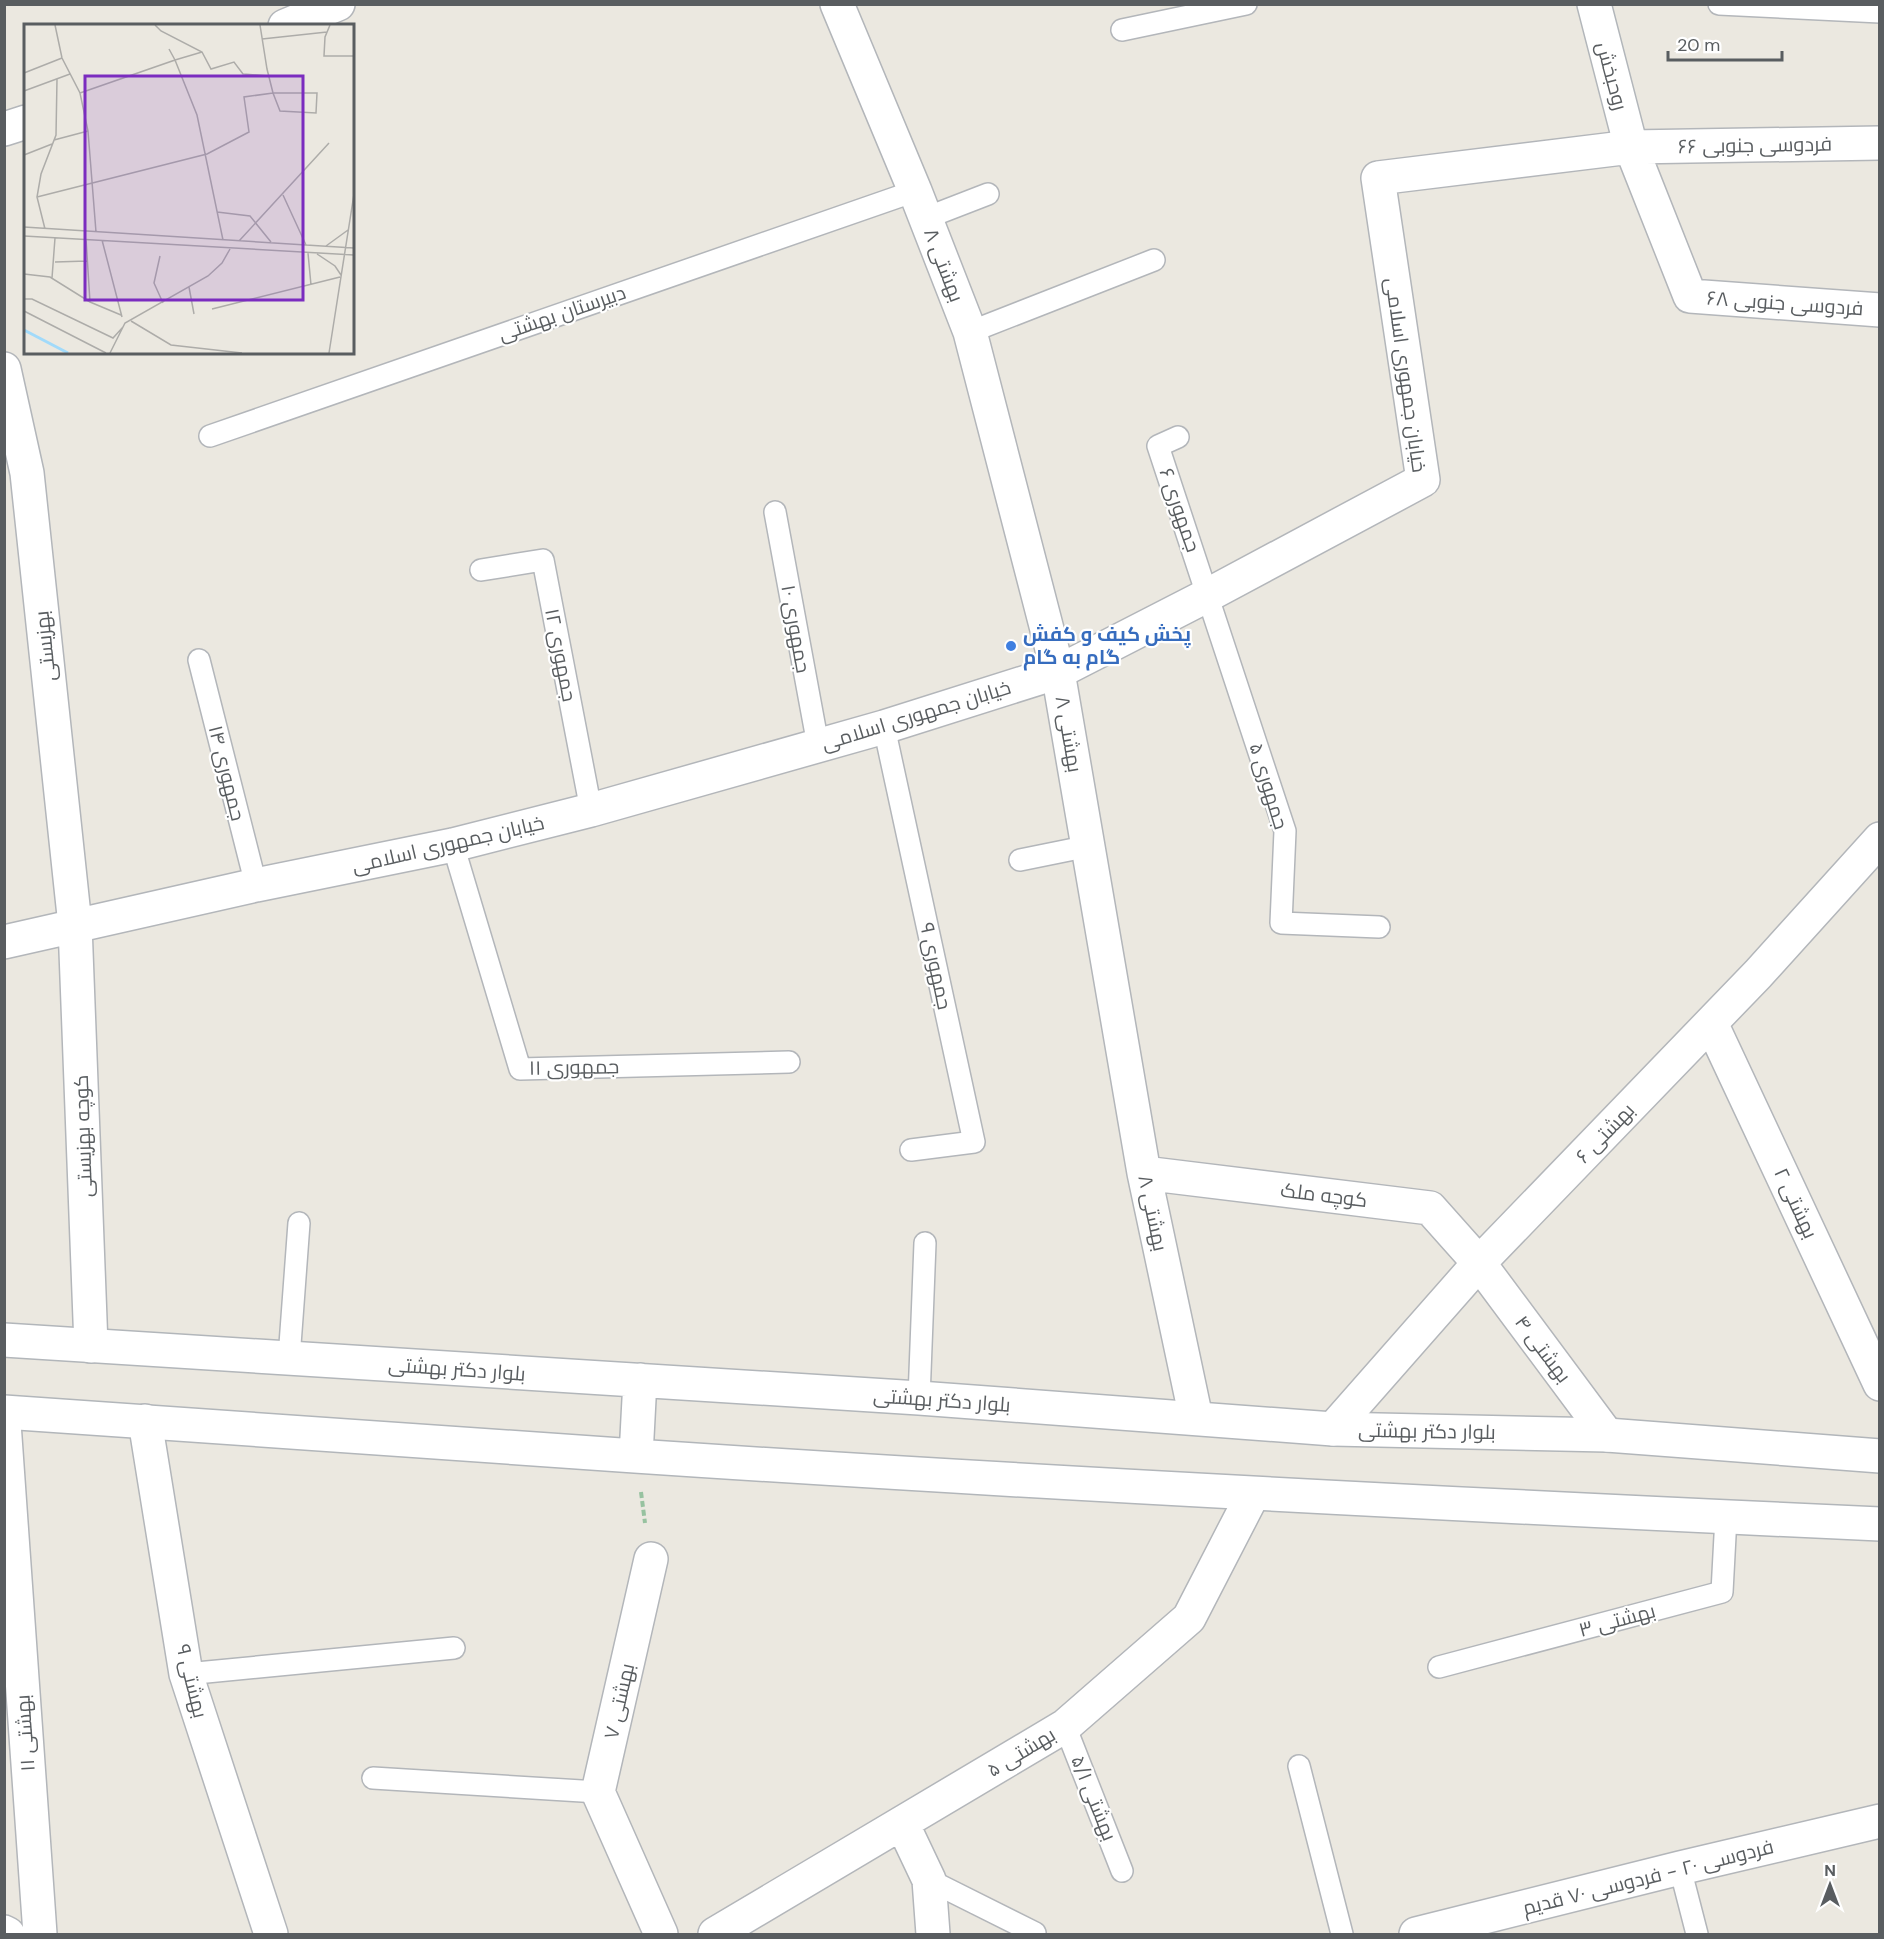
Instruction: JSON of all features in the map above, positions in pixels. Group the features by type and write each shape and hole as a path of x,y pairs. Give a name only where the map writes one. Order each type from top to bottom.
{"street":[{"path":"290,24 338,4"},
{"name":"بهشتی ۸","path":"837,4 970,332 1058,672 1144,1173 1196,1418"},
{"name":"روحبخش","path":"1593,4 1630,147 1690,296"},
{"path":"4,129 24,123"},
{"name":"فردوسی جنوبی ۶۶","path":"1630,147 1880,143"},
{"name":"خیابان جمهوری اسلامی","path":"4,942 255,885 453,845 591,810 884,727 1058,672 1423,480 1378,178 1630,147"},
{"name":"فردوسی جنوبی ۶۸","path":"1690,296 1880,310"},
{"name":"بهزیستی","path":"4,369 75,925"},
{"name":"بهشتی ۶","path":"1333,1429 1479,1263 1711,1023 1880,839"},
{"name":"کوچه بهزیستی","path":"75,925 91,1346"},
{"name":"بهشتی ۲","path":"1711,1023 1877,1372"},
{"name":"کوچه ملک","path":"1144,1173 1430,1208 1479,1263"},
{"name":"بهشتی ۴","path":"1479,1263 1607,1435"},
{"name":"بلوار دکتر بهشتی","path":"4,1340 919,1398 1333,1429 1607,1435 1880,1456"},
{"path":"636,1456 640,1380"},
{"path":"4,1412 636,1456 1253,1494 1880,1524"},
{"name":"بهشتی ۹","path":"145,1421 186,1674 271,1935"},
{"name":"بهشتی ۱۱","path":"4,1423 10,1600 40,1935"},
{"name":"بهشتی ۵","path":"715,1935 1065,1726 1189,1618 1253,1494"},
{"name":"بهشتی ۷","path":"598,1792 651,1559"},
{"path":"598,1792 661,1935"},
{"name":"فردوسی ۲۰ - فردوسی ۷۰ قدیم","path":"1416,1935 1480,1927 1680,1868 1880,1821"},
{"path":"902,1823 929,1880 933,1935"}],"lane":[{"path":"1122,30 1246,4"},
{"path":"1719,4 1880,12"},
{"name":"دبیرستان بهشتی","path":"210,436 920,205 988,194"},
{"path":"970,332 1154,260"},
{"name":"جمهوری ۶","path":"1178,437 1158,446 1208,595"},
{"name":"جمهوری ۱۰","path":"775,512 818,745"},
{"name":"جمهوری ۱۲","path":"481,570 543,560 591,810"},
{"name":"جمهوری ۵","path":"1208,595 1285,831 1281,923 1379,927"},
{"name":"جمهوری ۱۴","path":"199,660 255,885"},
{"name":"جمهوری ۹","path":"884,727 974,1142 911,1150"},
{"name":"جمهوری ۱۱","path":"453,845 520,1069 789,1062"},
{"path":"1020,860 1089,846"},
{"path":"289,1358 299,1223"},
{"path":"919,1398 925,1243"},
{"name":"بهشتی ۳","path":"1439,1667 1722,1592 1726,1517"},
{"path":"186,1674 454,1648"},
{"name":"بهشتی ۵/۱","path":"1065,1726 1122,1871"},
{"path":"1299,1766 1342,1935"},
{"path":"372,1778 598,1792"},
{"path":"1680,1868 1697,1935"},
{"path":"929,1880 1035,1933"}],"path":[{"path":"636,1456 651,1559"}],"place":[{"name":"پخش کیف و کفش گام به گام","path":"1011,646"}]}
